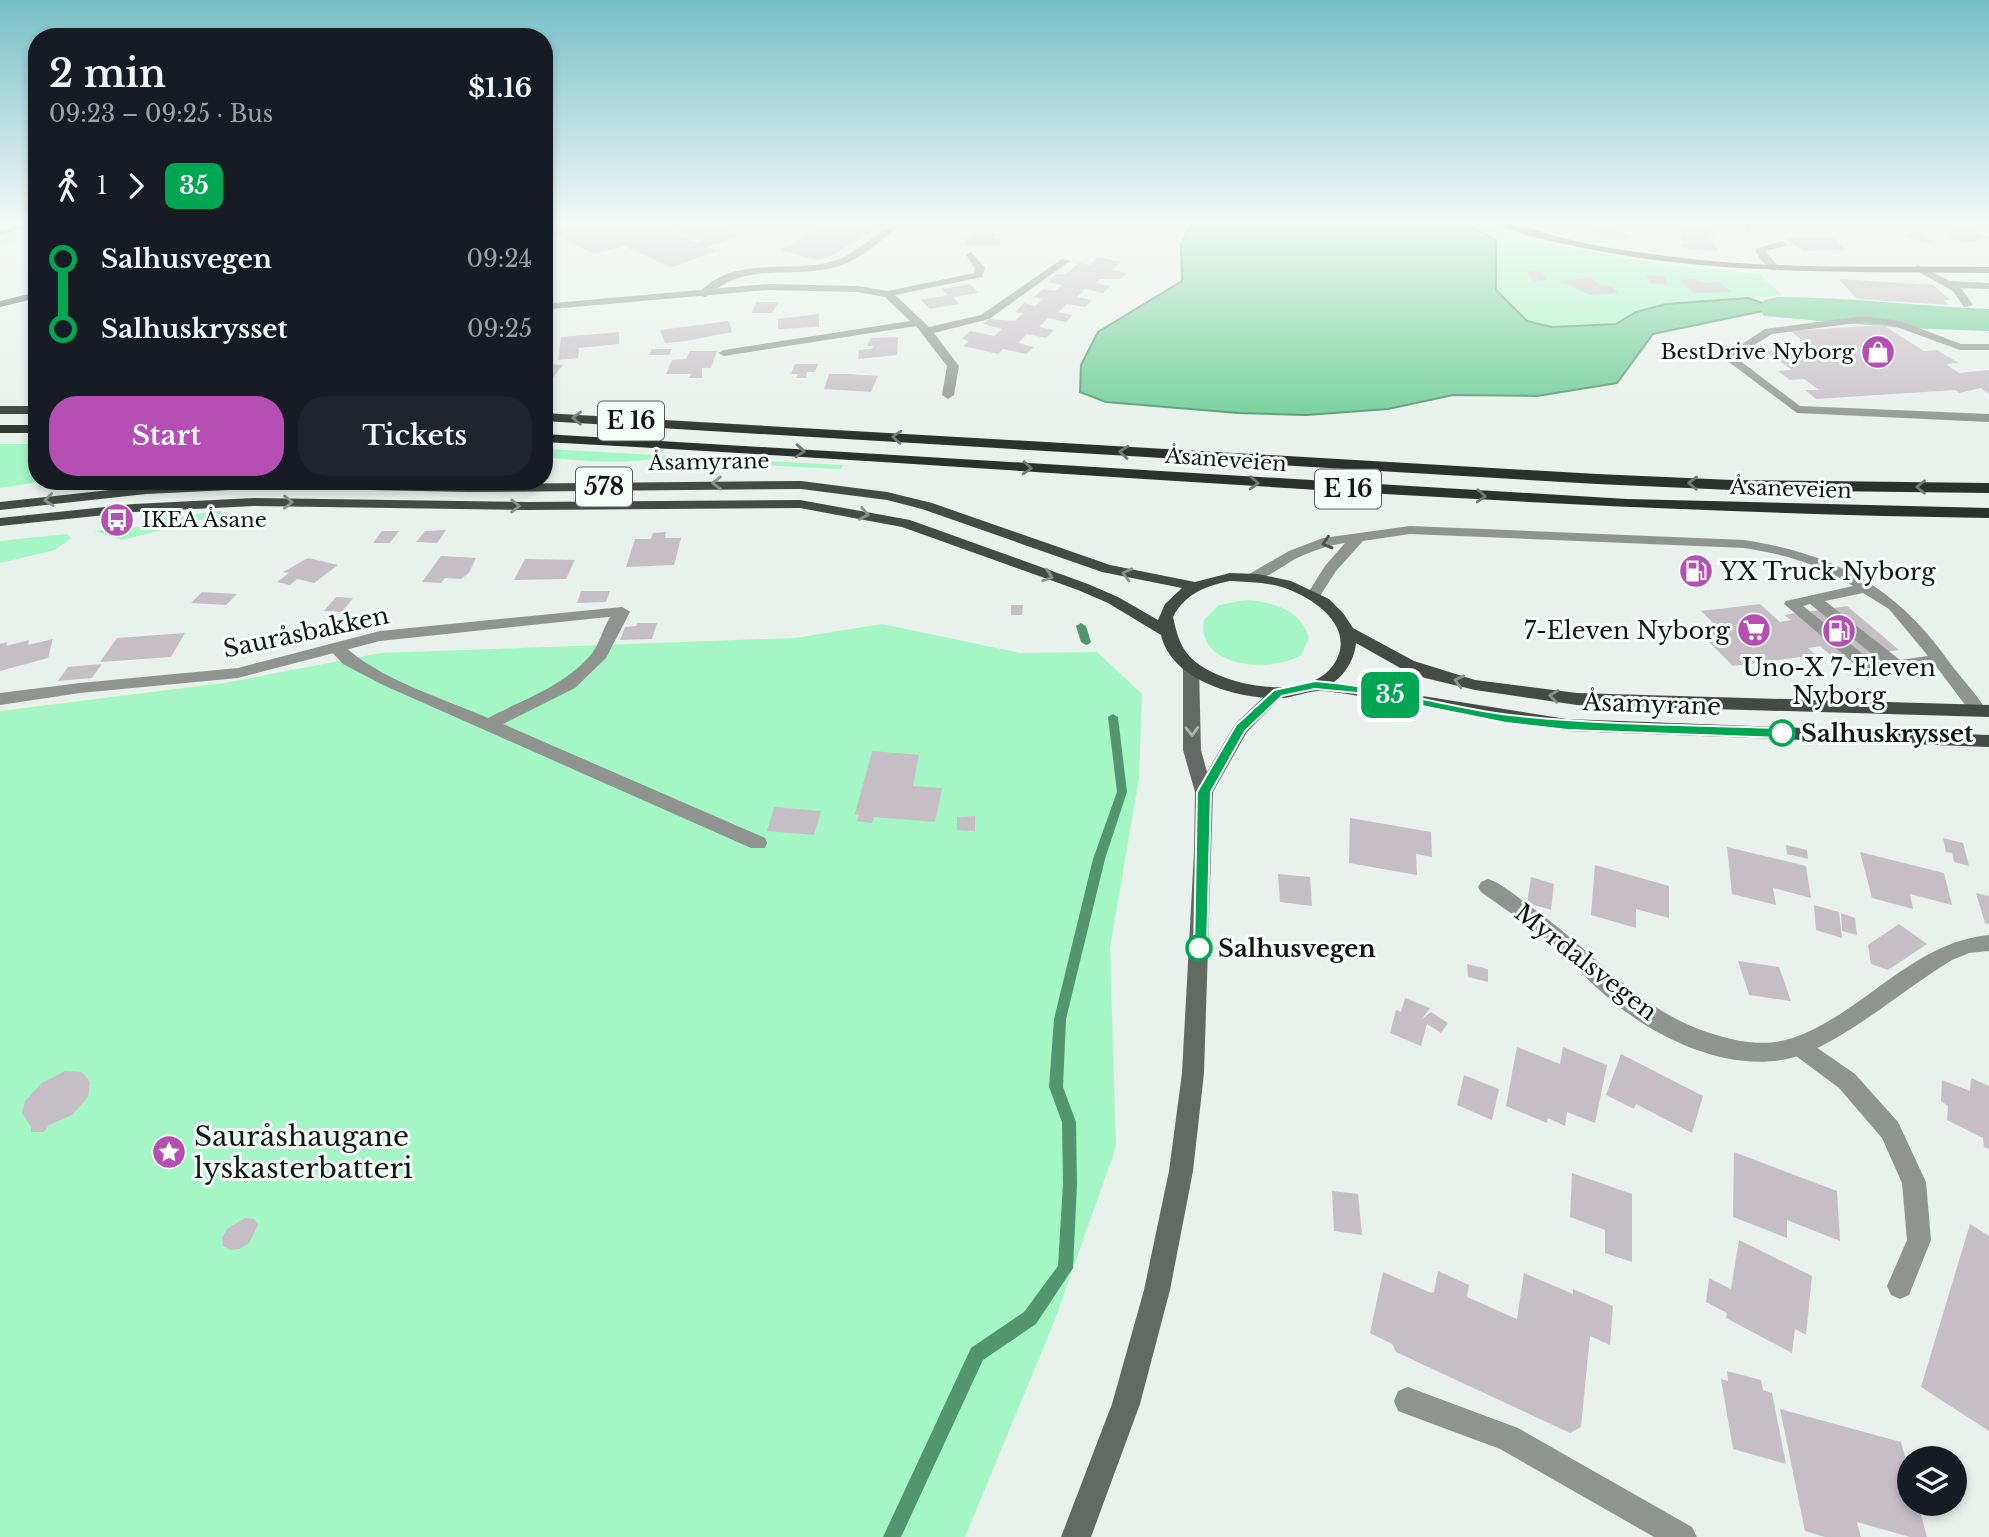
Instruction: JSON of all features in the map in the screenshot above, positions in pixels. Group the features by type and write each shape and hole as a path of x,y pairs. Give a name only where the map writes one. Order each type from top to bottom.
{"highway":[{"path":"3,409 28,410"},
{"name":"Åsaneveien","path":"553,418 1597,480 1732,485 1989,488"},
{"path":"0,429 28,429"},
{"name":"Åsaneveien","path":"553,438 708,445 1186,479 1627,505 1989,513"}],"main road":[{"path":"0,295 28,293"},
{"path":"0,304 28,296"},
{"name":"Åsamyrane","path":"553,487 802,485 887,496 926,506 1107,569 1194,586"},
{"name":"Åsamyrane","path":"0,506 146,490"},
{"name":"Åsamyrane","path":"0,522 134,508 254,502 514,506 737,502 800,504 905,523 1083,587 1113,600 1165,631"},
{"name":"578","path":"1251,577 1294,586 1334,612 1347,631 1347,656 1341,667 1315,685 1278,693 1231,687 1191,668 1178,657 1165,631 1165,617 1170,605 1194,586 1221,579 1251,577"},
{"name":"Åsamyrane","path":"1347,631 1408,665 1432,674 1526,693 1649,703 1983,710"},
{"path":"1076,1537 1126,1404 1157,1290 1181,1171 1193,1073 1204,792 1192,750 1191,668"},
{"name":"Åsamyrane","path":"1315,685 1357,689 1506,719 1567,725 1989,741"},
{"path":"1204,792 1241,728 1278,693"}],"street":[{"path":"553,310 727,293"},
{"path":"874,293 894,293"},
{"path":"927,331 985,317 1020,293"},
{"path":"1957,293 1968,305"},
{"path":"888,294 927,331 953,366 954,378 948,396"},
{"path":"1989,347 1960,347 1896,323 1864,319 1769,331 1728,357 1797,409 1989,418"},
{"path":"724,353 916,323"},
{"path":"1251,577 1294,554 1328,541 1410,530 1744,544 1788,551 1839,571 1894,607 1983,710"},
{"path":"1313,596 1330,569 1360,535"},
{"path":"1865,588 1791,604 1871,669 1940,659"},
{"path":"1813,599 1897,666"},
{"name":"Sauråsbakken","path":"0,699 80,688 238,673 380,636 622,612 600,654 569,684 487,724"},
{"path":"336,648 348,660 389,681 758,843"},
{"name":"Myrdalsvegen","path":"1488,887 1550,931 1621,996 1658,1021 1698,1040 1732,1049 1771,1053 1800,1046 1936,959 1967,944 1989,943"},
{"path":"1800,1046 1847,1082 1890,1130 1914,1182 1919,1240 1900,1286"},
{"path":"1408,1401 1508,1438 1682,1537"}],"shaded area":[{"path":"1163,293 1499,293 1527,321 1552,327 1616,324 1636,312 1666,304 1748,298 1777,308 1653,334 1617,383 1537,396 1453,395 1388,409 1306,415 1238,413 1106,402 1080,392 1081,365 1098,332"},
{"path":"1499,293 1780,293 1782,295 1636,312 1616,324 1552,327 1527,322"},
{"path":"0,444 28,444 28,484 0,488"},
{"path":"553,449 843,465 841,469 693,462 660,465 651,459 553,458"},
{"path":"221,511 221,515 122,540 94,531 141,527 146,520"},
{"path":"67,534 71,538 55,550 0,563 0,541"},
{"path":"1246,600 1275,605 1299,620 1309,638 1301,655 1288,661 1255,665 1223,657 1211,648 1204,636 1204,620 1219,605"},
{"path":"882,624 1020,653 1097,652 1142,694 1139,778 1110,948 1116,1147 1054,1322 965,1537 0,1537 0,711 224,683 381,653 795,638"}],"building":[{"path":"946,293 979,293 953,297 959,304 930,309 921,300 948,295"},
{"path":"1039,293 1081,293 1077,297 1092,300 1085,307 1067,304 1058,312 1073,315 1066,322 1048,318 1039,327 1054,330 1046,338 1027,334 1018,343 1034,347 1026,354 1003,349 998,354 963,346 969,341 962,339 970,331 994,336 1002,329 983,324 989,319 1015,321 1023,313 1015,312 1024,303 1035,306 1042,299 1034,297"},
{"path":"1585,293 1619,293 1590,295"},
{"path":"1851,293 1942,293 1950,300 1944,300 1949,305 1857,299"},
{"path":"756,302 779,302 772,313 752,313"},
{"path":"819,314 819,327 778,329 778,319"},
{"path":"729,321 732,332 686,341 665,343 660,330"},
{"path":"1883,325 1924,351 1937,350 1959,363 1946,364 1959,373 1989,370 1989,394 1981,388 1959,393 1955,390 1816,399 1805,390 1819,390 1804,379 1790,380 1778,371 1792,370 1765,351 1814,348 1790,331"},
{"path":"619,332 619,344 579,348 578,358 558,360 561,337"},
{"path":"898,337 897,355 858,359 859,350 872,349 873,346 867,346 871,338"},
{"path":"652,349 672,349 669,355 649,355"},
{"path":"690,351 717,351 711,368 702,368 702,378 689,378 691,374 666,374 672,360 686,359"},
{"path":"553,364 563,365 553,378"},
{"path":"795,364 818,364 815,372 807,372 806,378 796,378 798,374 791,374"},
{"path":"829,374 878,376 871,392 824,389"},
{"path":"446,530 437,543 416,542 425,531"},
{"path":"382,531 399,531 390,543 373,543"},
{"path":"666,532 665,538 681,538 674,565 626,567 635,539 651,539 653,533"},
{"path":"441,556 476,558 469,573 461,579 445,578 441,583 422,582"},
{"path":"308,558 338,565 314,583 297,579 290,585 277,582 289,573 283,572"},
{"path":"525,559 575,560 566,579 514,580"},
{"path":"581,591 610,591 606,602 577,603"},
{"path":"202,592 237,594 226,605 191,603"},
{"path":"336,597 353,598 342,612 324,611"},
{"path":"1760,604 1780,622 1791,620 1784,615 1847,606 1899,650 1835,659 1820,646 1808,648 1816,655 1733,666 1699,632 1719,629 1701,611"},
{"path":"1011,605 1023,605 1022,615 1011,615"},
{"path":"637,623 657,623 652,639 620,640 625,627 636,626"},
{"path":"185,633 171,657 100,662 117,638"},
{"path":"53,639 48,658 0,671 0,644 7,642 6,646 29,640 28,645"},
{"path":"102,664 92,678 58,681 68,667"},
{"path":"872,751 919,755 913,786 942,788 935,822 874,817 872,823 857,821 859,815 855,814"},
{"path":"774,807 821,811 814,835 767,831"},
{"path":"975,816 975,831 957,830 957,817"},
{"path":"1350,818 1431,832 1432,857 1416,854 1417,875 1349,863"},
{"path":"1943,838 1963,843 1969,866 1954,862 1952,853 1946,852"},
{"path":"1786,845 1807,850 1808,859 1787,854"},
{"path":"1727,847 1806,866 1811,898 1773,888 1776,905 1732,894"},
{"path":"1860,852 1944,873 1952,905 1910,894 1913,909 1872,898"},
{"path":"1595,865 1669,886 1669,918 1636,909 1636,928 1591,915"},
{"path":"1278,874 1310,877 1312,906 1280,902"},
{"path":"1531,877 1554,884 1551,910 1527,903"},
{"path":"1976,893 1989,896 1989,924 1985,923"},
{"path":"1814,905 1839,912 1842,938 1816,930"},
{"path":"1841,913 1855,918 1857,935 1842,931"},
{"path":"1899,924 1927,944 1888,970 1871,964 1868,945"},
{"path":"1738,961 1779,967 1791,1001 1749,995"},
{"path":"1467,964 1488,969 1488,982 1468,977"},
{"path":"1405,998 1430,1008 1421,1020 1431,1012 1448,1023 1441,1033 1427,1024 1421,1046 1390,1033 1396,1010 1401,1012"},
{"path":"1517,1047 1560,1064 1563,1047 1607,1065 1595,1123 1567,1112 1565,1126 1548,1118 1547,1123 1506,1106"},
{"path":"1621,1054 1703,1096 1692,1133 1636,1104 1634,1109 1606,1095"},
{"path":"65,1071 82,1072 90,1082 88,1097 72,1115 49,1125 44,1132 31,1132 31,1127 22,1113 25,1101 42,1083"},
{"path":"1464,1075 1499,1089 1492,1120 1457,1105"},
{"path":"1971,1078 1989,1086 1989,1149 1984,1147 1983,1138 1947,1120 1948,1106 1941,1101 1942,1080 1970,1091"},
{"path":"1734,1152 1837,1191 1840,1241 1787,1220 1787,1238 1733,1217"},
{"path":"1572,1173 1632,1194 1632,1262 1605,1253 1605,1230 1570,1217"},
{"path":"1332,1191 1358,1194 1362,1235 1334,1231"},
{"path":"245,1218 254,1219 258,1225 249,1243 231,1250 223,1246 222,1238 227,1229"},
{"path":"1970,1224 1989,1236 1989,1431 1921,1387"},
{"path":"1739,1240 1812,1276 1806,1335 1795,1329 1792,1353 1726,1318 1727,1313 1706,1302 1709,1278 1731,1289"},
{"path":"1438,1271 1469,1285 1467,1297 1517,1319 1524,1273 1573,1294 1573,1289 1613,1306 1610,1345 1590,1336 1581,1427 1570,1433 1396,1352 1392,1344 1370,1333 1383,1272 1431,1293 1434,1292"},
{"path":"1727,1371 1761,1380 1763,1390 1772,1393 1786,1464 1733,1449 1721,1379 1728,1381"},
{"path":"1780,1409 1901,1442 1902,1446 1897,1446 1897,1516 1921,1516 1927,1537 1910,1537 1857,1522 1861,1537 1825,1537 1805,1531"}],"waterway":[{"path":"1777,308 1828,308 1904,317 1989,320"},
{"path":"1081,626 1086,642"},
{"path":"892,1537 977,1354 1030,1318 1065,1268 1070,1184 1069,1122 1056,1087 1060,1019 1099,859 1122,792 1113,717"}],"bus line":[{"name":"35","path":"1199,948 1204,792 1241,728 1278,693 1315,685 1357,689 1506,719 1630,729 1782,733"}],"place":[{"name":"BestDrive Nyborg","path":"1878,352"},
{"name":"IKEA Åsane","path":"117,520"},
{"name":"YX Truck Nyborg","path":"1696,571"},
{"name":"7-Eleven Nyborg","path":"1754,630"},
{"name":"Uno-X 7-Eleven Nyborg","path":"1839,631"},
{"name":"Salhuskrysset","path":"1782,733"},
{"name":"Salhusvegen","path":"1199,948"},
{"name":"Sauråshaugane lyskasterbatteri","path":"169,1152"}]}
